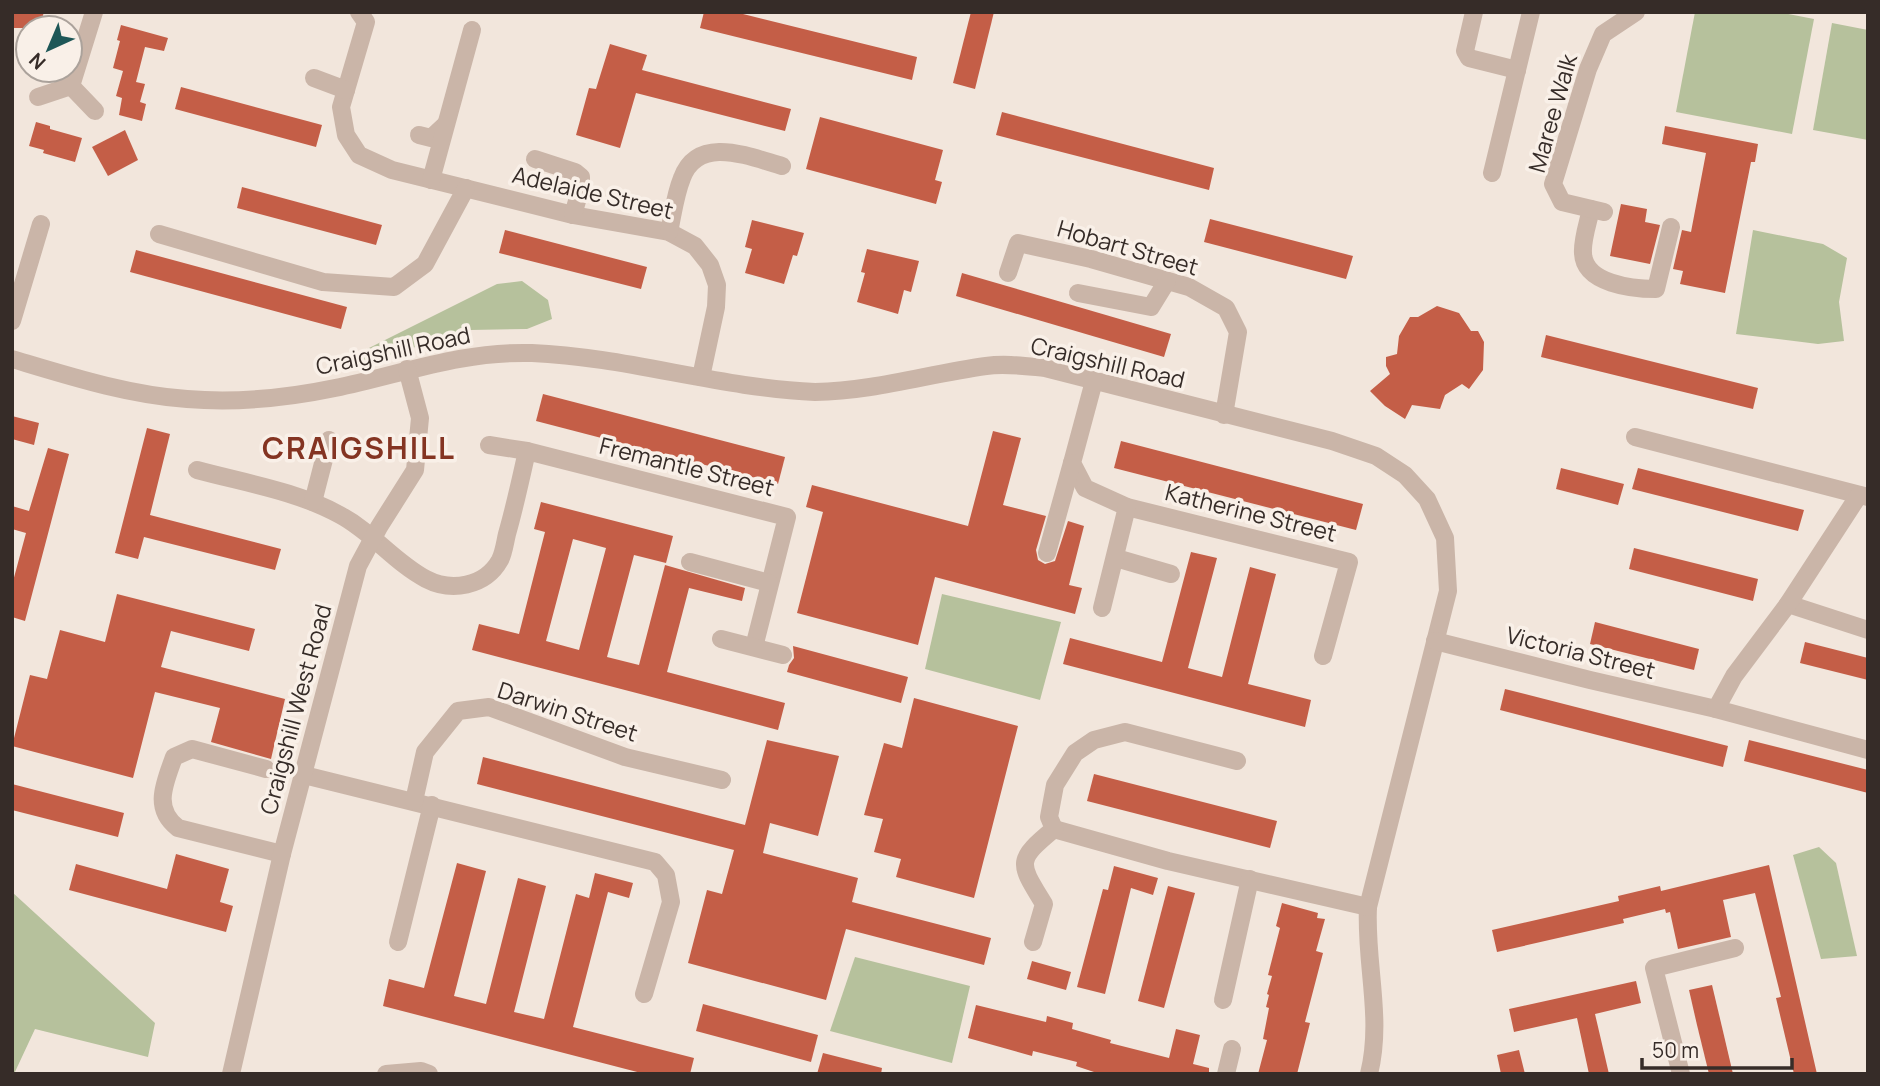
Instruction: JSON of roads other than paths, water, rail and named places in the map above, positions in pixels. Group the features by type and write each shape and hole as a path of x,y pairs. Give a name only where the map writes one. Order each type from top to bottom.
{"street":[{"path":"71,86 93,12"},
{"name":"Adelaide Street","path":"359,12 366,22 341,107 346,135 359,155 392,170 430,180 573,215 669,232 695,246 710,265 717,285 716,307 701,377"},
{"path":"1474,12 1465,51 1469,58 1517,70"},
{"path":"1492,173 1531,12"},
{"name":"Maree Walk","path":"1636,12 1603,34 1588,69 1553,184 1562,201 1597,211 1583,254 1588,269 1600,279 1643,289 1656,289 1671,227"},
{"path":"430,180 472,30"},
{"path":"314,78 346,90"},
{"path":"37,97 71,86"},
{"path":"71,86 95,111"},
{"path":"419,135 431,138 445,125"},
{"path":"669,232 682,177 688,166 699,156 716,150 782,166"},
{"path":"535,159 575,172 580,177 582,187 573,215"},
{"path":"159,234 323,282 394,287 425,264 466,188"},
{"path":"12,321 41,224"},
{"name":"Hobart Street","path":"1008,273 1018,243 1091,259 1189,287 1226,308 1238,332 1224,415"},
{"path":"1077,293 1151,307 1167,281"},
{"name":"Craigshill Road","path":"12,359 128,390 187,400 234,401 284,397 335,388 458,358 531,353 583,358 802,391 846,391 987,366 1013,365 1045,368 1332,441 1376,456 1405,475 1427,499 1445,538 1448,591 1383,839 1368,907 1367,926 1375,997 1375,1049 1369,1074"},
{"name":"Craigshill West Road","path":"231,1074 282,854 358,566 415,470 420,418 407,369"},
{"path":"1047,553 1094,381"},
{"path":"1635,437 1863,496 1734,676 1716,709"},
{"path":"313,502 329,440"},
{"name":"Fremantle Street","path":"489,445 527,451 787,516 754,647"},
{"path":"197,470 313,502 342,515 425,578 443,586 461,587 485,577 500,559 527,451"},
{"name":"Katherine Street","path":"1072,463 1084,488 1127,507 1349,562 1323,656"},
{"path":"1102,608 1127,507"},
{"path":"1116,558 1171,573"},
{"path":"690,562 769,583"},
{"path":"1788,604 1868,630"},
{"path":"721,639 783,655"},
{"name":"Victoria Street","path":"1435,641 1716,709 1868,750"},
{"name":"Darwin Street","path":"414,801 425,752 458,711 489,707 625,757 722,780"},
{"path":"1054,829 1049,817 1055,785 1075,753 1094,740 1125,732 1237,761"},
{"path":"266,769 192,749 174,757 161,794 168,820 178,828 282,854"},
{"path":"304,775 654,862 666,875 671,902 644,994"},
{"path":"398,942 432,806"},
{"path":"1054,829 1168,861 1368,907"},
{"path":"1033,942 1044,904 1024,872 1024,858 1034,845 1054,829"},
{"path":"1223,1000 1250,879"},
{"path":"1681,1074 1654,968 1735,948"},
{"path":"1226,1074 1233,1049"},
{"path":"386,1074 421,1071 429,1074"}],"district":[{"name":"CRAIGSHILL","path":"359,447"}]}
